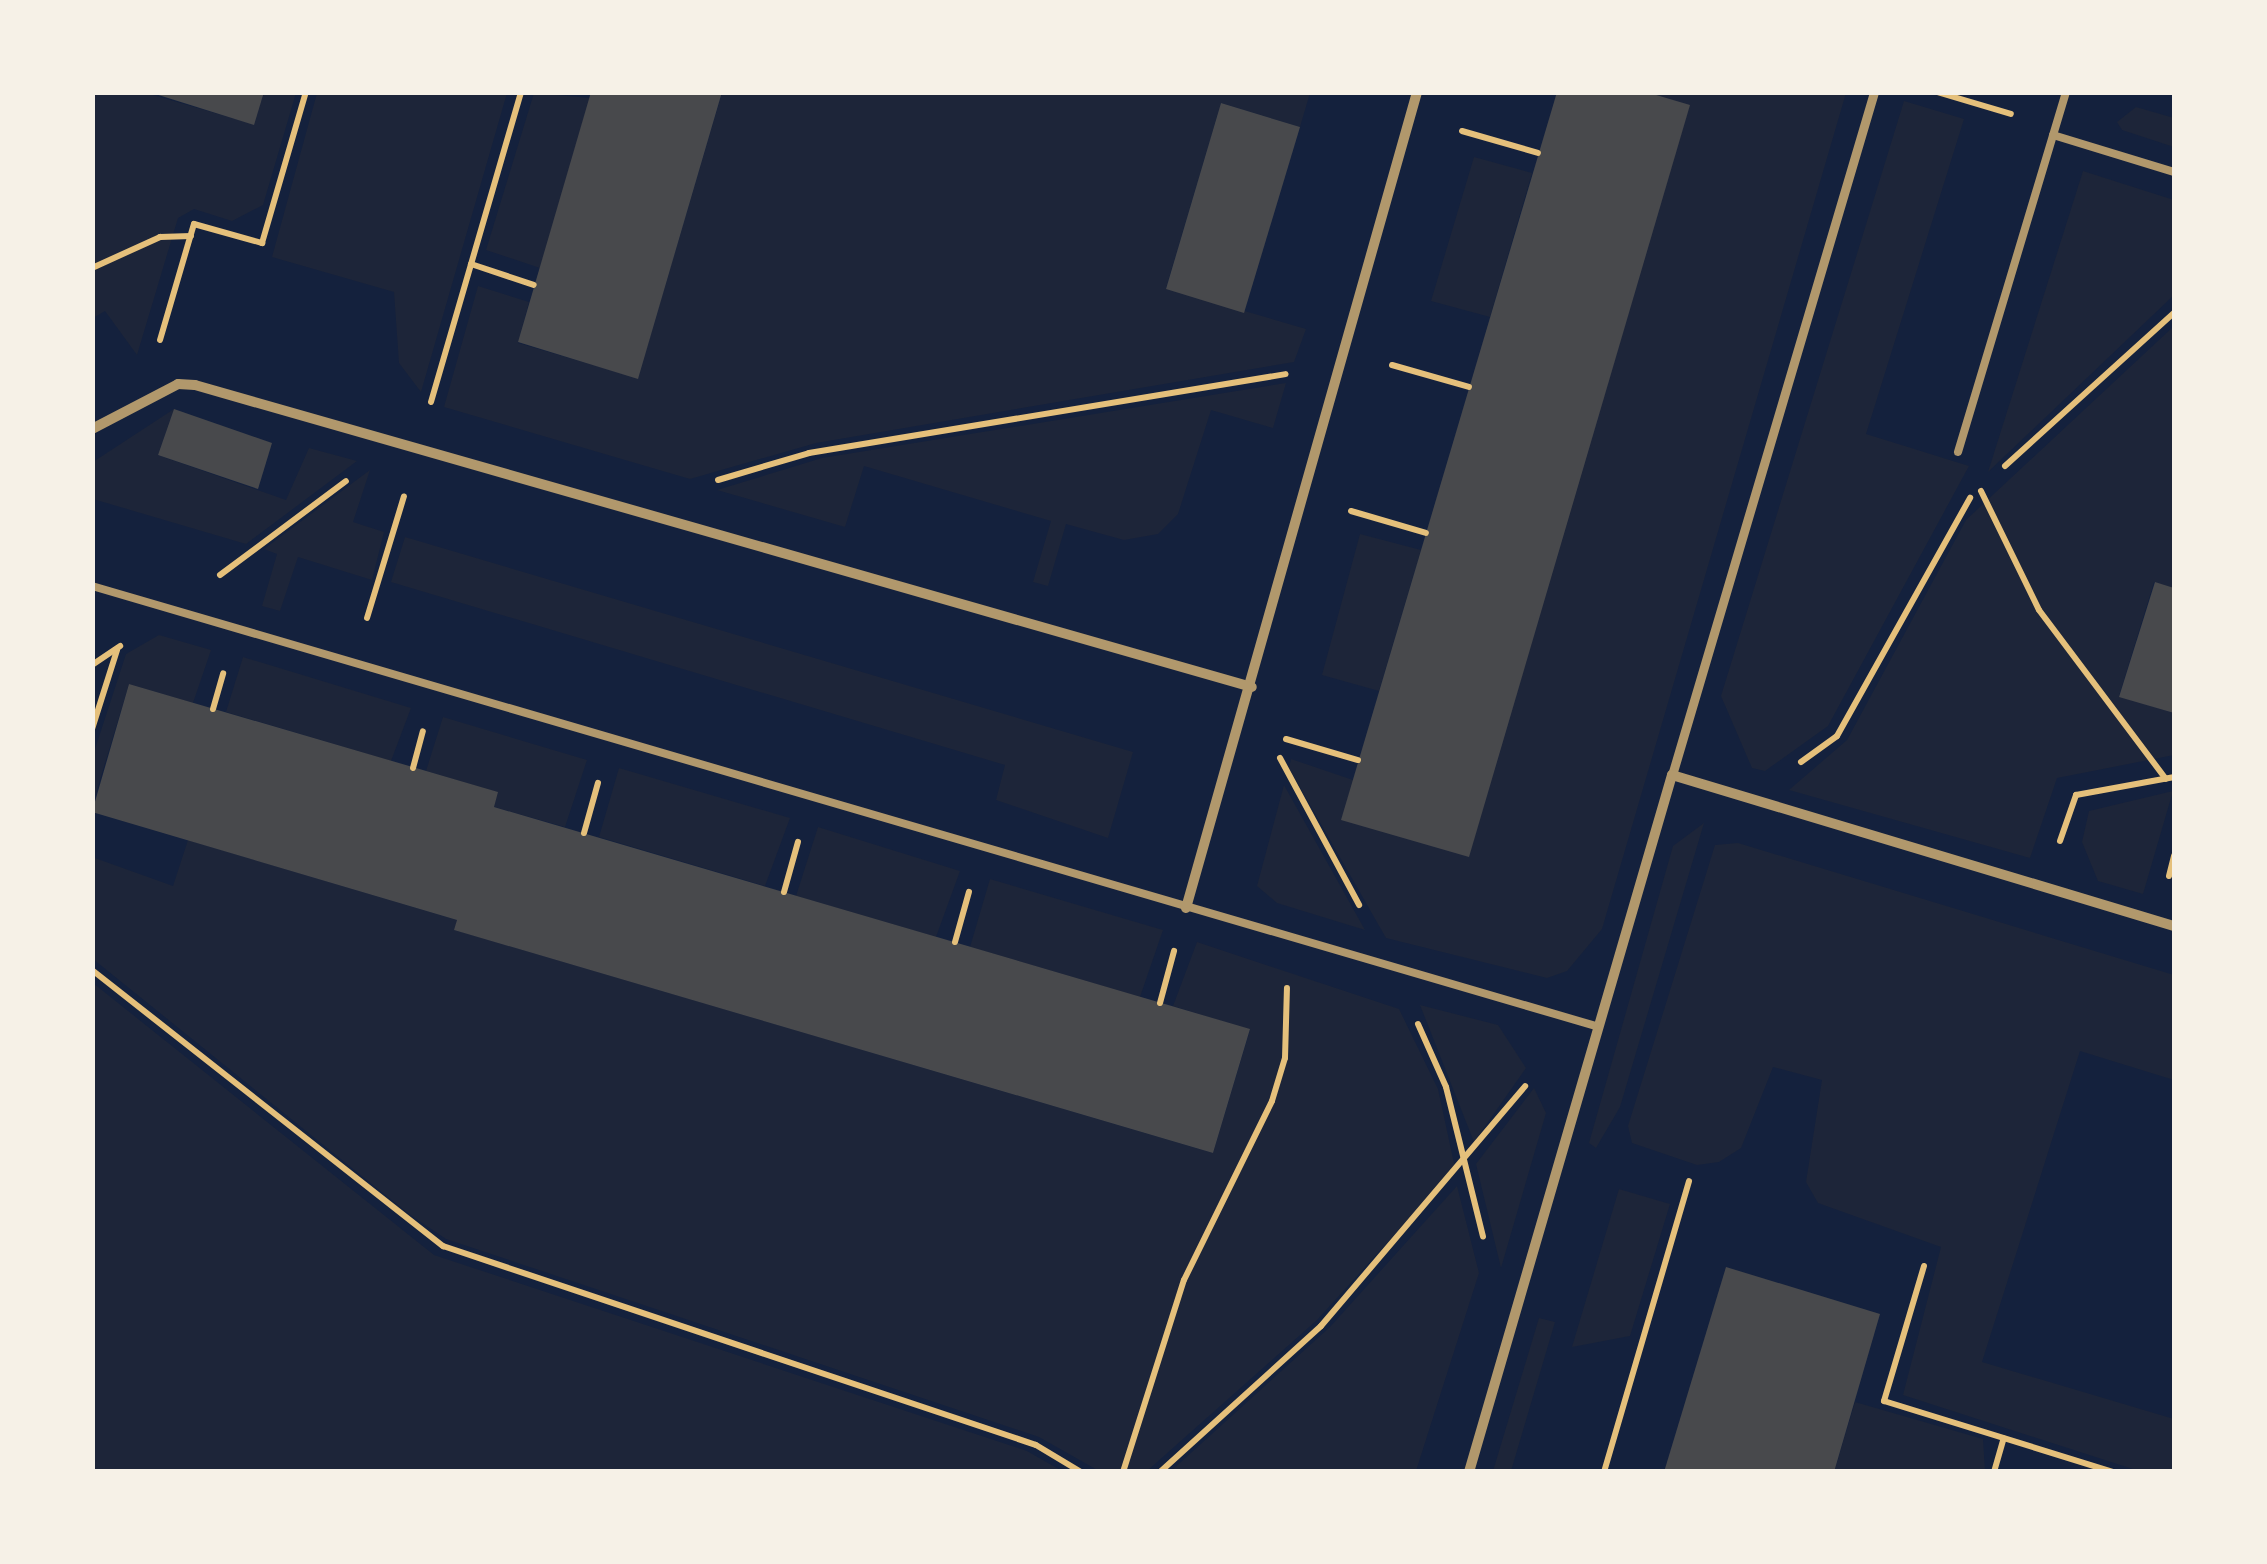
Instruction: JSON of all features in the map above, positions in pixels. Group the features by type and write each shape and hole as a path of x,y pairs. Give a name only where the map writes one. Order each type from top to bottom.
{"street":[{"path":"1186,908 1252,687 1418,92"},
{"path":"1469,1472 1874,92"},
{"path":"92,429 142,400 195,386 1252,687"},
{"path":"1672,775 2174,926"}],"lane":[{"path":"1958,452 2066,92"},
{"path":"2054,131 2174,172"},
{"path":"92,586 1600,1026"}],"path":[{"path":"142,400 194,224 262,243 306,92"},
{"path":"353,662 521,92"},
{"path":"1938,92 2054,131"},
{"path":"1462,131 1538,153"},
{"path":"92,268 160,236 191,236"},
{"path":"471,264 534,284"},
{"path":"1752,799 1837,736 1960,507 2174,312"},
{"path":"626,507 809,453 1342,365 1394,364 1468,387"},
{"path":"92,665 399,442"},
{"path":"1980,489 2039,610 2170,778 2076,795 2044,887"},
{"path":"1351,511 1426,532"},
{"path":"92,729 117,648"},
{"path":"1284,739 1358,760"},
{"path":"1280,757 1391,964 1446,1087 1486,1249"},
{"path":"1122,1472 1184,1280 1285,1058 1287,980 1265,926"},
{"path":"92,970 444,1246 1036,1445 1081,1472"},
{"path":"1160,1472 1321,1326 1465,1166 1565,1015"},
{"path":"1604,1472 1689,1182"},
{"path":"1924,1266 1884,1401 2114,1472"},
{"path":"1994,1472 2004,1438"}],"shaded area":[{"path":"93,93 146,93 253,124 264,93 296,93 263,205 232,221 194,209 178,218 137,355 105,311 93,318"},
{"path":"317,93 507,93 421,392 399,363 394,292 272,257"},
{"path":"534,93 590,98 540,268 486,250"},
{"path":"722,93 1310,93 1300,127 1221,103 1166,288 1306,329 1294,362 816,443 690,479 444,407 478,286 529,302 518,343 638,378"},
{"path":"1646,93 1846,93 1602,929 1567,971 1547,978 1386,938 1289,768 1291,759 1353,780"},
{"path":"1904,101 1964,119 1866,434 1969,466 1828,726 1765,771 1752,768 1721,696"},
{"path":"2136,107 2174,118 2174,147 2122,130 2117,122"},
{"path":"1474,157 1532,173 1490,317 1431,301"},
{"path":"2083,171 2174,200 2174,295 1988,472"},
{"path":"2174,326 2174,588 2154,582 2119,696 2174,713 2174,755 2057,778 2030,858 1789,790 1847,740 1966,520"},
{"path":"1286,383 1273,428 1211,410 1178,514 1158,534 1124,540 1066,524 1048,586 1033,582 1051,521 864,466 845,527 717,490 822,458"},
{"path":"174,409 158,455 286,500 309,448 357,461 246,544 93,499 93,462"},
{"path":"370,470 353,522 384,532 372,580 298,557 280,611 262,606 277,554 264,549"},
{"path":"1360,534 1421,550 1379,691 1322,675"},
{"path":"405,537 1133,752 1108,838 996,800 1005,765 391,582"},
{"path":"159,635 211,650 193,703 129,684 93,803 93,755 126,654"},
{"path":"243,657 411,708 391,761 226,712"},
{"path":"443,717 587,760 565,827 494,807 497,792 426,771"},
{"path":"619,768 790,818 765,886 599,837"},
{"path":"1284,785 1365,930 1277,903 1257,886"},
{"path":"2173,791 2143,894 2098,881 2082,842 2089,811"},
{"path":"1704,823 1620,1107 1596,1148 1589,1143 1673,846"},
{"path":"818,827 960,871 936,937 796,896"},
{"path":"188,840 457,920 455,930 1213,1153 1250,1030 1173,1006 1197,942 1399,1009 1438,1089 1455,1168 1317,1320 1147,1471 1099,1471 1039,1437 446,1239 409,1214 93,959 92,857 173,886"},
{"path":"1738,843 2174,975 2174,1080 2080,1051 1982,1362 2174,1419 2174,1471 2139,1471 1903,1395 1941,1247 1818,1203 1806,1182 1822,1080 1773,1067 1741,1148 1719,1162 1697,1165 1632,1143 1628,1126 1715,845"},
{"path":"990,879 1163,930 1140,997 970,947"},
{"path":"93,983 434,1255 1027,1451 1062,1471 93,1471"},
{"path":"1420,1005 1498,1025 1526,1068 1474,1142"},
{"path":"1534,1088 1546,1113 1501,1268 1476,1164"},
{"path":"1457,1186 1479,1273 1416,1471 1171,1471 1330,1327"},
{"path":"1619,1189 1670,1204 1630,1336 1572,1347"},
{"path":"1539,1318 1555,1322 1511,1471 1493,1471"},
{"path":"1855,1402 1983,1439 1985,1471 1834,1472"}],"building":[{"path":"149,92 264,92 254,125"},
{"path":"591,92 722,92 638,379 518,342"},
{"path":"1557,92 1646,92 1690,105 1469,857 1341,820"},
{"path":"1221,103 1300,127 1244,313 1166,289"},
{"path":"174,409 272,443 258,489 158,455"},
{"path":"2155,582 2174,588 2174,713 2119,697"},
{"path":"129,684 498,792 494,807 1250,1029 1213,1153 454,930 457,920 92,812"},
{"path":"1726,1267 1880,1314 1834,1472 1664,1472"}]}
